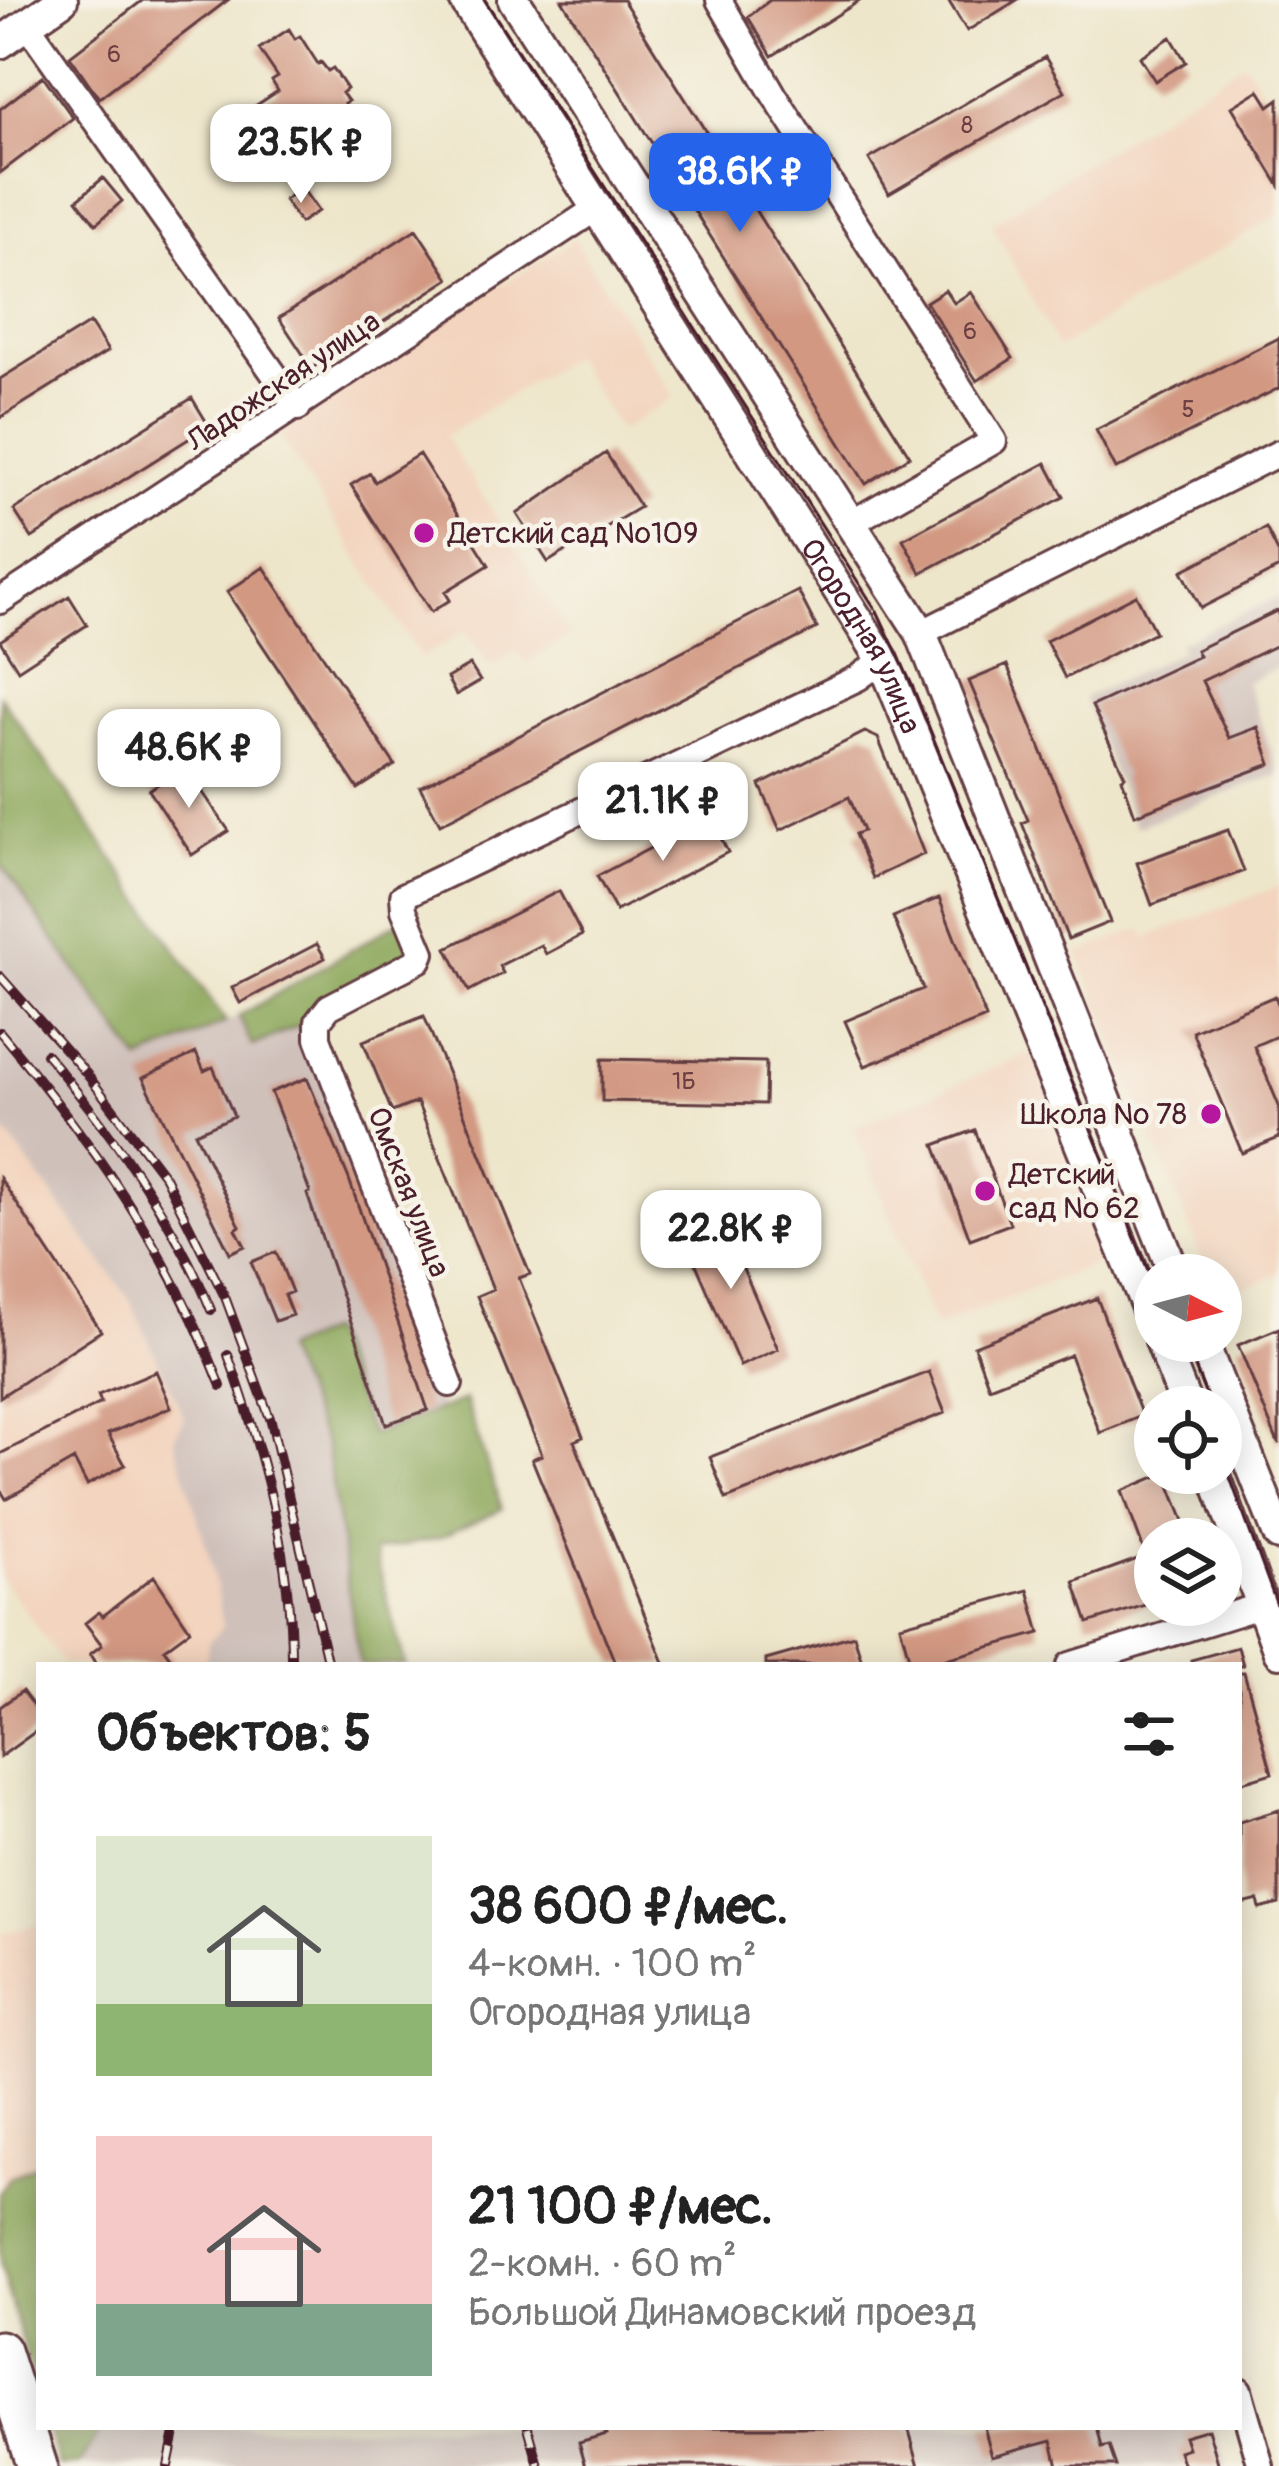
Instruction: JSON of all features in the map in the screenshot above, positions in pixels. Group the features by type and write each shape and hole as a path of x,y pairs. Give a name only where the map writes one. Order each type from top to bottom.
{"main road":[{"path":"0,2351 37,2466"}],"street":[{"path":"0,43 62,0"},
{"name":"Огородная улица","path":"465,0 883,660 1134,1276"},
{"name":"Огородная улица","path":"514,0 921,632 1167,1254"},
{"path":"719,0 994,441 854,522"},
{"path":"27,24 298,408"},
{"name":"Ладожская улица","path":"0,601 597,208"},
{"path":"921,632 1279,453"},
{"name":"Омская улица","path":"449,1384 318,1038 318,1021 329,1007 419,960 422,953 403,896 858,678 883,660"},
{"path":"1210,1362 1279,1535"},
{"path":"1222,1494 1279,1652"},
{"path":"1080,1662 1263,1605"},
{"path":"1242,2400 1261,2466"}],"shaded area":[{"path":"1244,62 1279,117 1279,214 1058,348 992,224"},
{"name":"Детский сад №109","path":"574,239 674,397 620,431 572,356 445,436 570,635 525,663 517,650 490,667 466,630 421,658 276,429"},
{"path":"1279,597 1279,667 1246,682 1279,774 1135,827 1084,698 1182,651 1179,643"},
{"path":"0,863 139,1060 239,1016 253,1046 312,1020 310,1036 442,1408 371,1436 328,1332 283,1350 326,1445 360,1662 206,1662 208,1643 223,1626 212,1567 174,1437 185,1419 130,1300 0,1124"},
{"name":"Школа № 78","path":"1279,886 1279,1274 1242,1289 1242,1254 1200,1254 1078,954 1142,928 1147,937"},
{"name":"Детский сад № 62","path":"1034,1052 1116,1256 935,1327 854,1127"},
{"path":"0,1124 130,1300 185,1419 223,1627 208,1643 206,1662 61,1662 0,1576"},
{"path":"36,1925 36,2165 9,2179 0,2192 0,1934"},
{"path":"100,2430 1217,2430 1228,2466 78,2466"}],"green space":[{"path":"0,696 226,1022 140,1061 0,863"},
{"path":"400,921 412,952 312,1020 252,1046 239,1016"},
{"path":"328,1331 371,1435 465,1400 502,1509 439,1538 374,1551 404,1662 360,1662 326,1445 283,1350"},
{"path":"36,2165 36,2389 0,2266 0,2192 8,2179"},
{"path":"48,2430 100,2430 80,2465 59,2466"}],"building":[{"path":"143,0 228,0 99,98 70,56"},
{"path":"562,0 623,0 910,456 866,484"},
{"path":"770,0 861,0 772,56 748,17"},
{"path":"948,0 1017,0 967,31"},
{"path":"289,29 295,39 300,36 318,64 328,71 333,68 347,89 342,93 348,101 344,103 363,132 358,135 364,144 335,163 322,144 315,148 304,130 272,151 269,146 257,154 237,124 249,116 246,112 278,91 272,81 278,77 259,49"},
{"path":"1171,37 1186,62 1155,81 1140,57"},
{"path":"1045,57 1065,91 889,194 869,159"},
{"path":"43,76 73,118 0,173 0,109"},
{"path":"1259,90 1269,106 1279,99 1279,185 1232,107"},
{"path":"103,178 122,201 96,224 77,200"},
{"path":"302,188 318,211 300,223 284,200"},
{"path":"416,229 449,279 312,368 279,318"},
{"path":"945,290 954,303 971,292 1013,358 977,381 926,302"},
{"path":"90,323 108,351 0,418 0,379"},
{"path":"1279,338 1279,388 1116,469 1096,430"},
{"path":"192,398 209,426 32,538 14,510"},
{"path":"606,453 640,507 548,562 517,514"},
{"path":"419,454 489,565 445,592 450,600 431,612 351,485 370,473 375,482"},
{"path":"1046,463 1064,497 921,573 903,539"},
{"path":"1266,528 1279,554 1279,568 1201,608 1182,571"},
{"path":"264,567 395,765 358,789 227,592"},
{"path":"798,591 817,628 440,824 420,787"},
{"path":"1136,595 1155,632 1065,678 1046,641"},
{"path":"69,596 87,625 18,670 0,641"},
{"path":"1279,610 1279,644 1202,681 1229,738 1258,727 1271,764 1135,815 1125,776 1092,706 1199,656 1196,650"},
{"path":"470,665 480,681 456,695 447,678"},
{"path":"1007,665 1110,922 1068,939 1022,823 1028,820 969,681"},
{"path":"865,732 878,738 924,854 873,878 855,834 863,831 849,797 780,830 760,785"},
{"path":"185,766 229,831 192,855 149,790"},
{"path":"710,817 728,852 616,911 597,876"},
{"path":"1228,830 1244,871 1152,905 1137,863"},
{"path":"559,891 582,935 546,954 541,945 499,966 503,973 469,991 447,948"},
{"path":"939,898 986,1018 865,1066 845,1021 923,989 893,917"},
{"path":"317,944 325,958 240,1003 232,988"},
{"path":"1275,996 1279,1035 1254,1046 1279,1106 1279,1138 1242,1153 1192,1031"},
{"path":"424,1016 530,1274 519,1278 583,1437 574,1441 664,1662 615,1662 532,1459 542,1455 477,1296 493,1289 417,1102 392,1112 363,1041"},
{"path":"196,1053 204,1071 213,1067 234,1116 195,1133 240,1226 236,1229 245,1246 230,1253 143,1078"},
{"path":"602,1059 766,1062 765,1104 602,1101"},
{"path":"307,1078 349,1179 428,1410 386,1424 310,1192 271,1092"},
{"path":"975,1130 1010,1224 970,1239 935,1145"},
{"path":"0,1178 101,1331 0,1397"},
{"path":"721,1218 778,1349 740,1366 683,1234"},
{"path":"276,1252 292,1292 284,1295 292,1315 275,1321 251,1262"},
{"path":"1097,1298 1134,1395 1134,1419 1100,1433 1070,1355 989,1387 974,1346"},
{"path":"1279,1328 1279,1443 1242,1355 1242,1343"},
{"path":"156,1371 171,1407 108,1434 125,1465 87,1485 74,1460 6,1499 0,1489 0,1454 101,1403 98,1395"},
{"path":"929,1372 945,1413 726,1499 710,1457"},
{"path":"1134,1486 1134,1494 1173,1494 1183,1518 1134,1518 1134,1524 1122,1491"},
{"path":"1134,1560 1134,1609 1088,1623 1074,1582"},
{"path":"154,1576 190,1630 164,1649 174,1662 96,1662 90,1654 102,1645 85,1623 99,1612 103,1616"},
{"path":"1028,1590 1040,1633 935,1662 910,1662 900,1625"},
{"path":"854,1635 862,1662 766,1662"},
{"path":"1238,1647 1243,1665 1242,1662 1191,1660"},
{"path":"1242,1672 1244,1672 1272,1773 1242,1782"},
{"path":"22,1691 36,1710 36,1731 0,1757 0,1707"},
{"path":"1279,1810 1279,1904 1260,1909 1258,1900 1242,1904 1242,1821"},
{"path":"606,2430 909,2430 919,2466 586,2466 579,2442 607,2434"},
{"path":"985,2430 1098,2430 1102,2448 1109,2446 1116,2466 1058,2466 1052,2440 992,2456"},
{"path":"1208,2430 1219,2466 1184,2466 1179,2451 1188,2448 1184,2436"}],"tram line":[{"path":"485,0 878,613 912,685 1141,1254"},
{"path":"1193,1362 1203,1386"},
{"path":"1236,1494 1279,1611"}],"railway":[{"path":"0,976 86,1073 165,1177 225,1297 271,1421 327,1662"},
{"path":"0,1032 126,1199 177,1287 221,1386"},
{"path":"46,1054 138,1176 178,1241 211,1310"},
{"path":"228,1355 253,1430 281,1546 291,1662"},
{"path":"168,2466 175,2430"},
{"path":"529,2430 539,2466"}],"place":[{"name":"Детский сад №109","path":"424,533"},
{"name":"Школа № 78","path":"1211,1114"},
{"name":"Детский сад № 62","path":"985,1191"}]}
